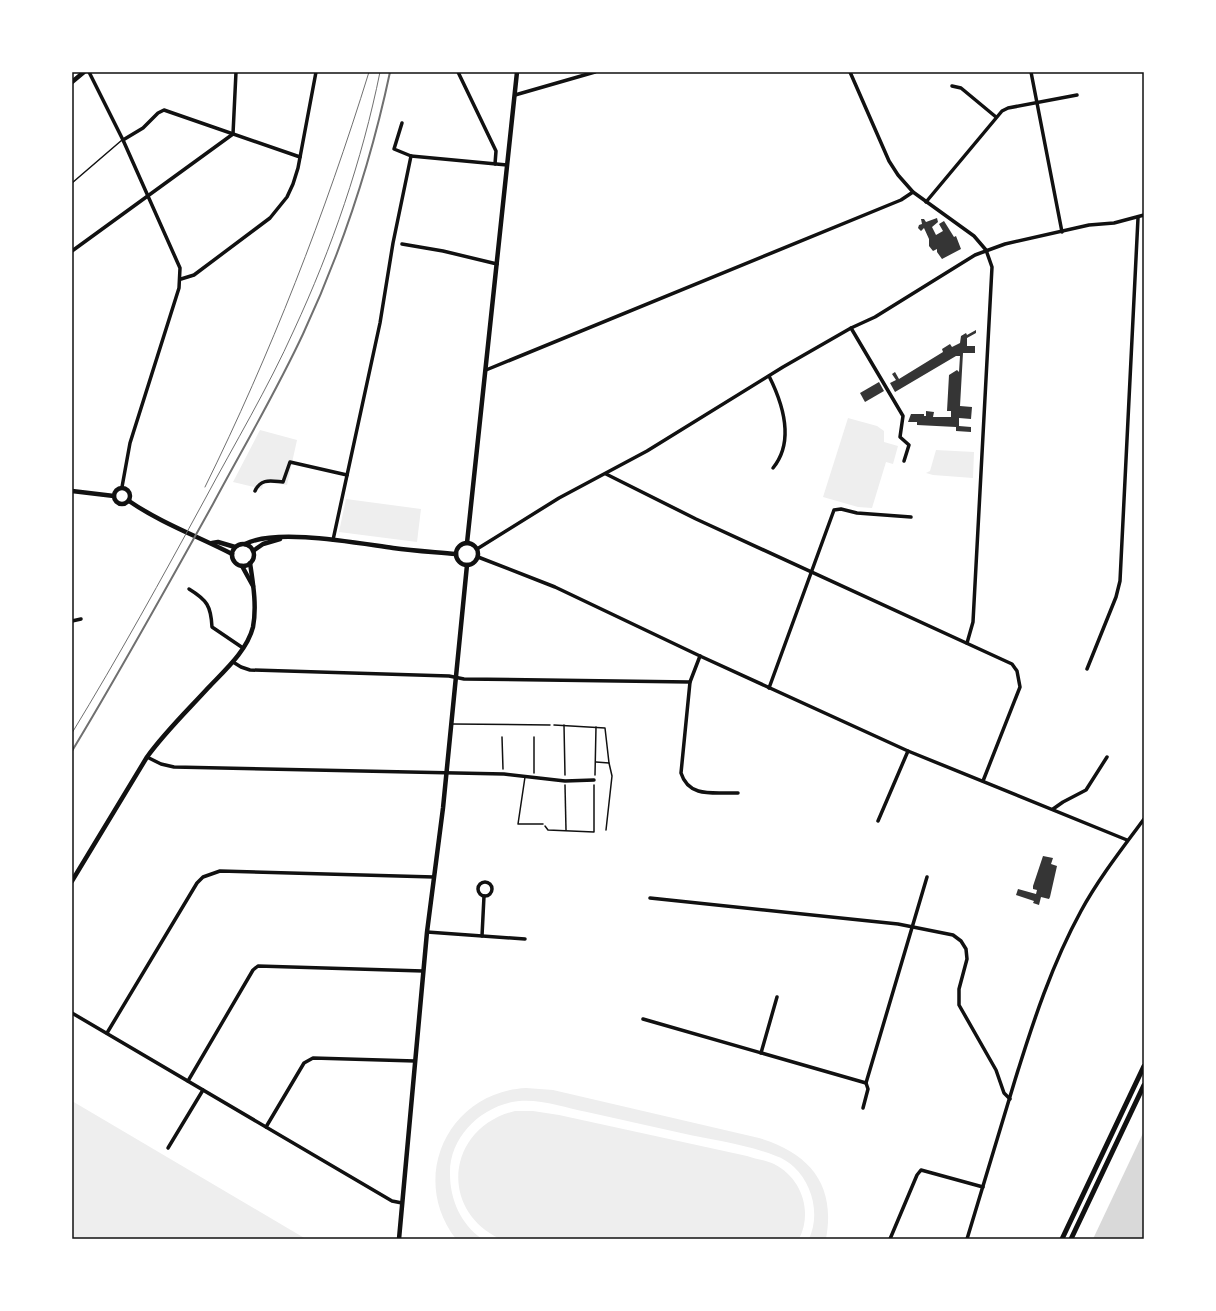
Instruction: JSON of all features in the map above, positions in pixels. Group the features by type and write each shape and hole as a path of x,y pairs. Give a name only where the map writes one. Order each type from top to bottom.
{"main road":[{"path":"1062,1239 1144,1066"},
{"path":"1071,1239 1144,1085"}],"street":[{"path":"72,82 84,72"},
{"path":"89,72 176,258 181,279 130,443 122,487"},
{"path":"233,134 236,72"},
{"path":"181,279 194,275 270,218 280,207 294,184 316,72"},
{"path":"458,72 496,151 494,164"},
{"path":"467,543 517,72"},
{"path":"514,95 596,72"},
{"path":"850,72 889,161 898,175 913,192 974,236 986,250 992,267 974,622 967,643"},
{"path":"1031,72 1062,232"},
{"path":"952,86 960,88 996,117"},
{"path":"926,202 996,117 1008,108 1076,95"},
{"path":"122,140 143,128 158,112 164,110 300,157"},
{"path":"402,123 394,149 411,156 507,165"},
{"path":"72,251 233,134"},
{"path":"332,540 380,323 393,243 411,156"},
{"path":"486,370 901,200 913,192"},
{"path":"477,549 559,498 606,474 769,376 851,328 875,317 986,250 1062,232 1144,216"},
{"path":"1087,669 1116,597 1120,581 1138,218"},
{"path":"402,244 444,251 497,264"},
{"path":"851,328 903,416 900,437 909,445 904,460"},
{"path":"769,376 786,426 786,437 779,461 773,468"},
{"path":"255,491 258,485 265,481 283,482 290,462 347,475"},
{"path":"606,474 683,513 1012,664 1017,670 1020,678 1020,687 983,781"},
{"path":"122,487 117,489 114,496 116,502 121,504 129,501"},
{"path":"122,487 130,492 129,501"},
{"path":"72,492 114,496"},
{"path":"129,501 155,519 212,543 232,554"},
{"path":"769,688 834,510 841,509 857,513 911,517"},
{"path":"212,543 235,547 270,537 306,538 456,554"},
{"path":"253,551 263,544 280,538"},
{"path":"467,543 473,545 477,549 478,557 474,563 467,565 460,562 456,554 460,547 467,543"},
{"path":"72,881 147,757 158,742 233,662 243,648 253,627 254,615 253,586 250,563 253,558 253,551 245,544"},
{"path":"235,547 232,554 234,562 242,566 253,586"},
{"path":"478,557 556,587 700,656 908,751 1127,840"},
{"path":"242,566 250,563"},
{"path":"399,1239 423,971 452,724 467,565"},
{"path":"189,589 203,597 211,612 212,627 243,648"},
{"path":"72,621 81,619"},
{"path":"700,656 690,682 681,773 684,782 689,788 700,792 738,793"},
{"path":"233,662 250,670 442,675 456,678 491,680 690,682"},
{"path":"878,821 908,751"},
{"path":"147,757 161,764 174,767 446,774 504,774 565,780 594,780"},
{"path":"1053,809 1086,790 1107,757"},
{"path":"967,1239 1034,1021 1054,968 1080,912 1127,840 1144,819"},
{"path":"107,1033 197,883 211,873 220,871 434,877"},
{"path":"863,1108 868,1089 866,1083 927,877"},
{"path":"486,881 492,886 492,890 489,894 484,896 480,894 478,889 479,884 486,881"},
{"path":"482,936 484,896"},
{"path":"650,898 913,926 953,935 961,941 966,950 966,959 959,989 959,1005 996,1070 1004,1093 1010,1099"},
{"path":"427,932 525,939"},
{"path":"188,1081 253,970 258,966 423,971"},
{"path":"761,1053 777,997"},
{"path":"72,1013 392,1201 402,1203"},
{"path":"643,1019 866,1083"},
{"path":"266,1127 304,1063 308,1060 313,1058 415,1061"},
{"path":"168,1148 203,1090"},
{"path":"890,1239 917,1175 921,1170 983,1187"}],"lane":[{"path":"72,183 122,140"},
{"path":"452,724 550,725"},
{"path":"525,775 518,824 543,824"}],"path":[{"path":"550,725 605,728 612,776 606,830"},
{"path":"543,824 548,830 594,832 596,727"},
{"path":"502,736 504,774"},
{"path":"534,737 534,777"},
{"path":"596,762 609,763"}],"shaded area":[{"path":"848,418 877,426 884,431 884,442 898,446 893,464 886,462 872,508 858,507 823,497"},
{"path":"260,430 297,440 287,485 264,482 262,489 233,482"},
{"path":"936,450 974,452 973,478 933,475 926,473 930,471"},
{"path":"346,499 421,509 417,542 339,532"},
{"path":"526,1088 553,1090 759,1138 777,1144 805,1162 823,1187 827,1203 828,1220 826,1239 809,1239 814,1220 813,1201 810,1191 801,1174 792,1165 781,1158 741,1145 550,1103 521,1101 512,1102 488,1111 468,1128 454,1149 450,1174 452,1193 458,1211 463,1219 482,1239 456,1239 442,1215 436,1190 437,1165 444,1142 457,1121 476,1105 499,1093"},
{"path":"72,1101 306,1239 72,1239"},
{"path":"515,1111 533,1111 559,1115 747,1156 774,1164 784,1170 792,1178 802,1197 805,1207 805,1218 799,1239 500,1239 480,1226 466,1209 459,1190 459,1170 464,1151 476,1134 493,1120"},
{"path":"1144,1131 1144,1239 1093,1239"}],"building":[{"path":"937,218 938,222 932,227 936,235 943,231 939,224 944,221 954,237 956,236 961,249 942,259 937,252 937,249 933,251 929,246 929,239 924,228 921,231 918,228 919,225 922,224 921,219 924,219 926,222"},
{"path":"976,330 976,333 967,338 967,346 975,346 975,353 963,353 960,406 972,407 971,419 959,418 959,426 971,427 971,432 956,431 956,427 917,425 917,422 908,422 911,414 924,414 924,416 926,416 926,411 934,412 933,417 951,417 951,411 947,411 949,375 957,370 959,372 960,356 956,356 895,392 890,383 896,380 892,374 895,372 899,379 943,352 942,349 950,344 952,347 960,343 961,336 966,333 967,335"},
{"path":"879,382 884,391 865,402 860,393"},
{"path":"1043,856 1053,858 1051,864 1057,866 1050,897 1049,899 1041,897 1039,905 1033,903 1034,901 1016,895 1018,889 1036,894 1037,890 1033,889 1033,886"}],"tram line":[{"path":"205,487 252,386 295,282 334,178 369,72"},
{"path":"72,733 107,675 156,587 284,352 321,268 344,204 355,171 373,105 380,72"}],"railway":[{"path":"72,751 161,597 271,399 293,356 343,238 374,139 390,72"}]}
